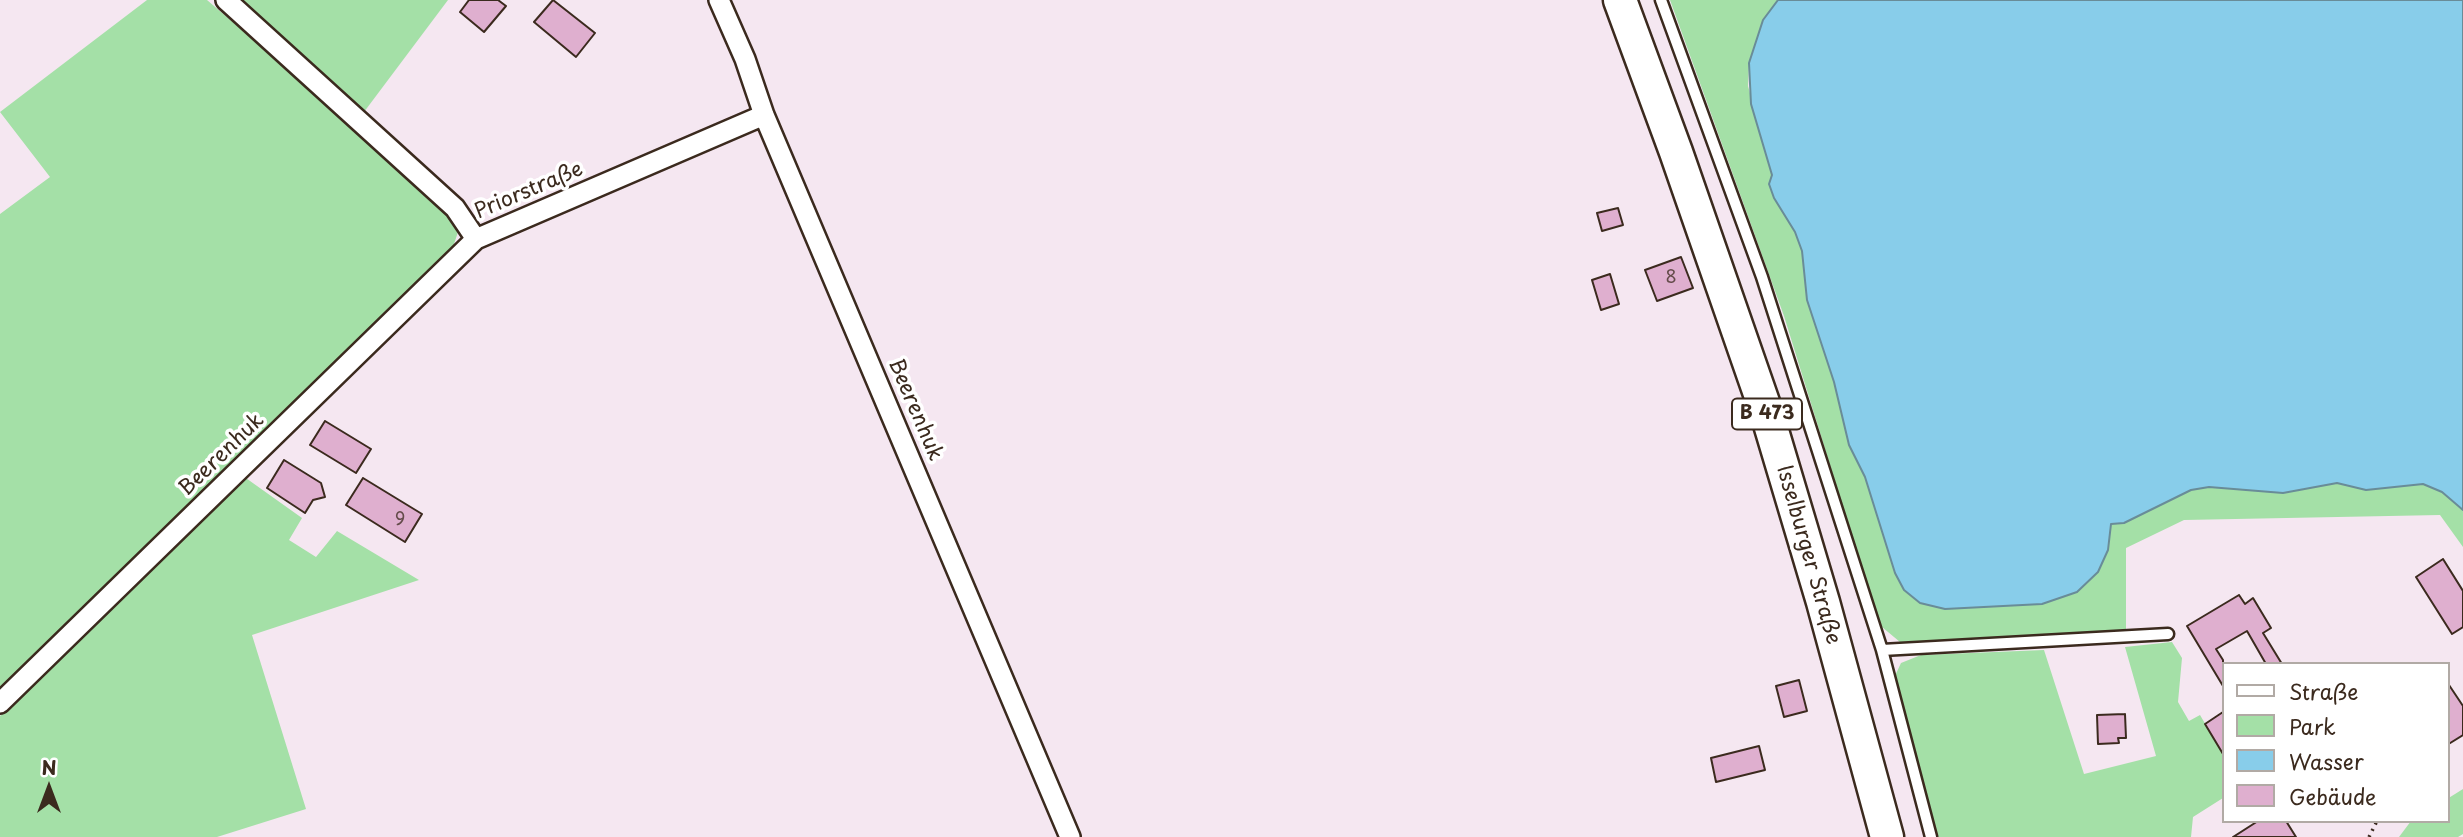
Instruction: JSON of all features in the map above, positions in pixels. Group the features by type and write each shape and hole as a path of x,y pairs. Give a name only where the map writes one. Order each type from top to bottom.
{"main road":[{"name":"Isselburger Straße","path":"1619,0 1676,152 1767,414 1823,602 1887,837"}],"street":[{"name":"Priorstraße","path":"226,0 454,208 476,239 764,115"},
{"name":"Beerenhuk","path":"719,0 745,59 764,115 1070,837"},
{"name":"Beerenhuk","path":"0,704 476,239"}],"lane":[{"path":"1661,0 1762,277 1882,650 1931,837"},
{"path":"1882,650 2168,635"}],"green space":[{"path":"147,0 207,0 450,208 459,229 452,250 0,697 0,214 50,177 0,112"},
{"path":"236,0 448,0 361,116"},
{"path":"1670,0 1778,0 1763,20 1749,63 1748,86 1770,165 1774,198 1795,232 1802,251 1807,300 1834,382 1849,445 1865,477 1895,573 1945,609 2042,604 2077,592 2098,572 2108,550 2111,524 2124,523 2191,490 2210,487 2283,493 2337,483 2366,490 2423,484 2442,492 2463,510 2463,547 2440,515 2184,520 2126,548 2126,634 1900,642 1882,627 1875,611 1784,316"},
{"path":"243,476 302,518 289,540 316,557 337,531 419,580 252,635 306,809 217,837 0,837 0,716"},
{"path":"2172,642 2182,658 2178,702 2189,721 2200,715 2222,752 2222,799 2193,817 2191,837 1938,837 1894,678 1901,663 1921,655 2044,650 2084,774 2156,756 2125,647"},
{"path":"2463,789 2463,834 2458,837 2399,837 2410,823 2449,823 2449,798"}],"water":[{"path":"1778,0 2463,0 2463,510 2442,492 2423,484 2366,490 2337,483 2283,493 2209,487 2191,490 2124,523 2111,524 2108,550 2098,572 2077,592 2042,604 1945,609 1920,603 1904,590 1895,573 1865,477 1849,445 1834,382 1807,300 1802,251 1795,232 1774,198 1769,184 1772,175 1751,104 1749,63 1763,20"}],"building":[{"path":"469,0 498,0 506,6 484,32 460,12"},
{"path":"553,0 595,33 576,57 534,22"},
{"path":"1618,208 1623,225 1602,231 1597,213"},
{"path":"1681,257 1693,288 1657,301 1645,270"},
{"path":"1610,274 1619,304 1601,310 1592,280"},
{"path":"325,421 371,449 356,473 310,445"},
{"path":"284,460 321,483 325,497 313,500 305,513 267,488"},
{"path":"363,478 422,514 405,542 346,505"},
{"path":"2443,559 2463,591 2463,627 2452,634 2416,577"},
{"path":"2239,595 2245,604 2253,598 2271,628 2263,633 2281,662 2265,662 2247,631 2216,649 2223,660 2222,684 2187,626"},
{"path":"1799,680 1807,711 1784,717 1776,686"},
{"path":"2449,685 2463,706 2463,735 2449,744"},
{"path":"2222,713 2222,752 2205,724"},
{"path":"2125,714 2126,738 2118,738 2119,743 2098,744 2097,715"},
{"path":"1759,746 1765,770 1716,782 1711,758"},
{"path":"2255,823 2287,823 2296,837 2233,837"}]}
